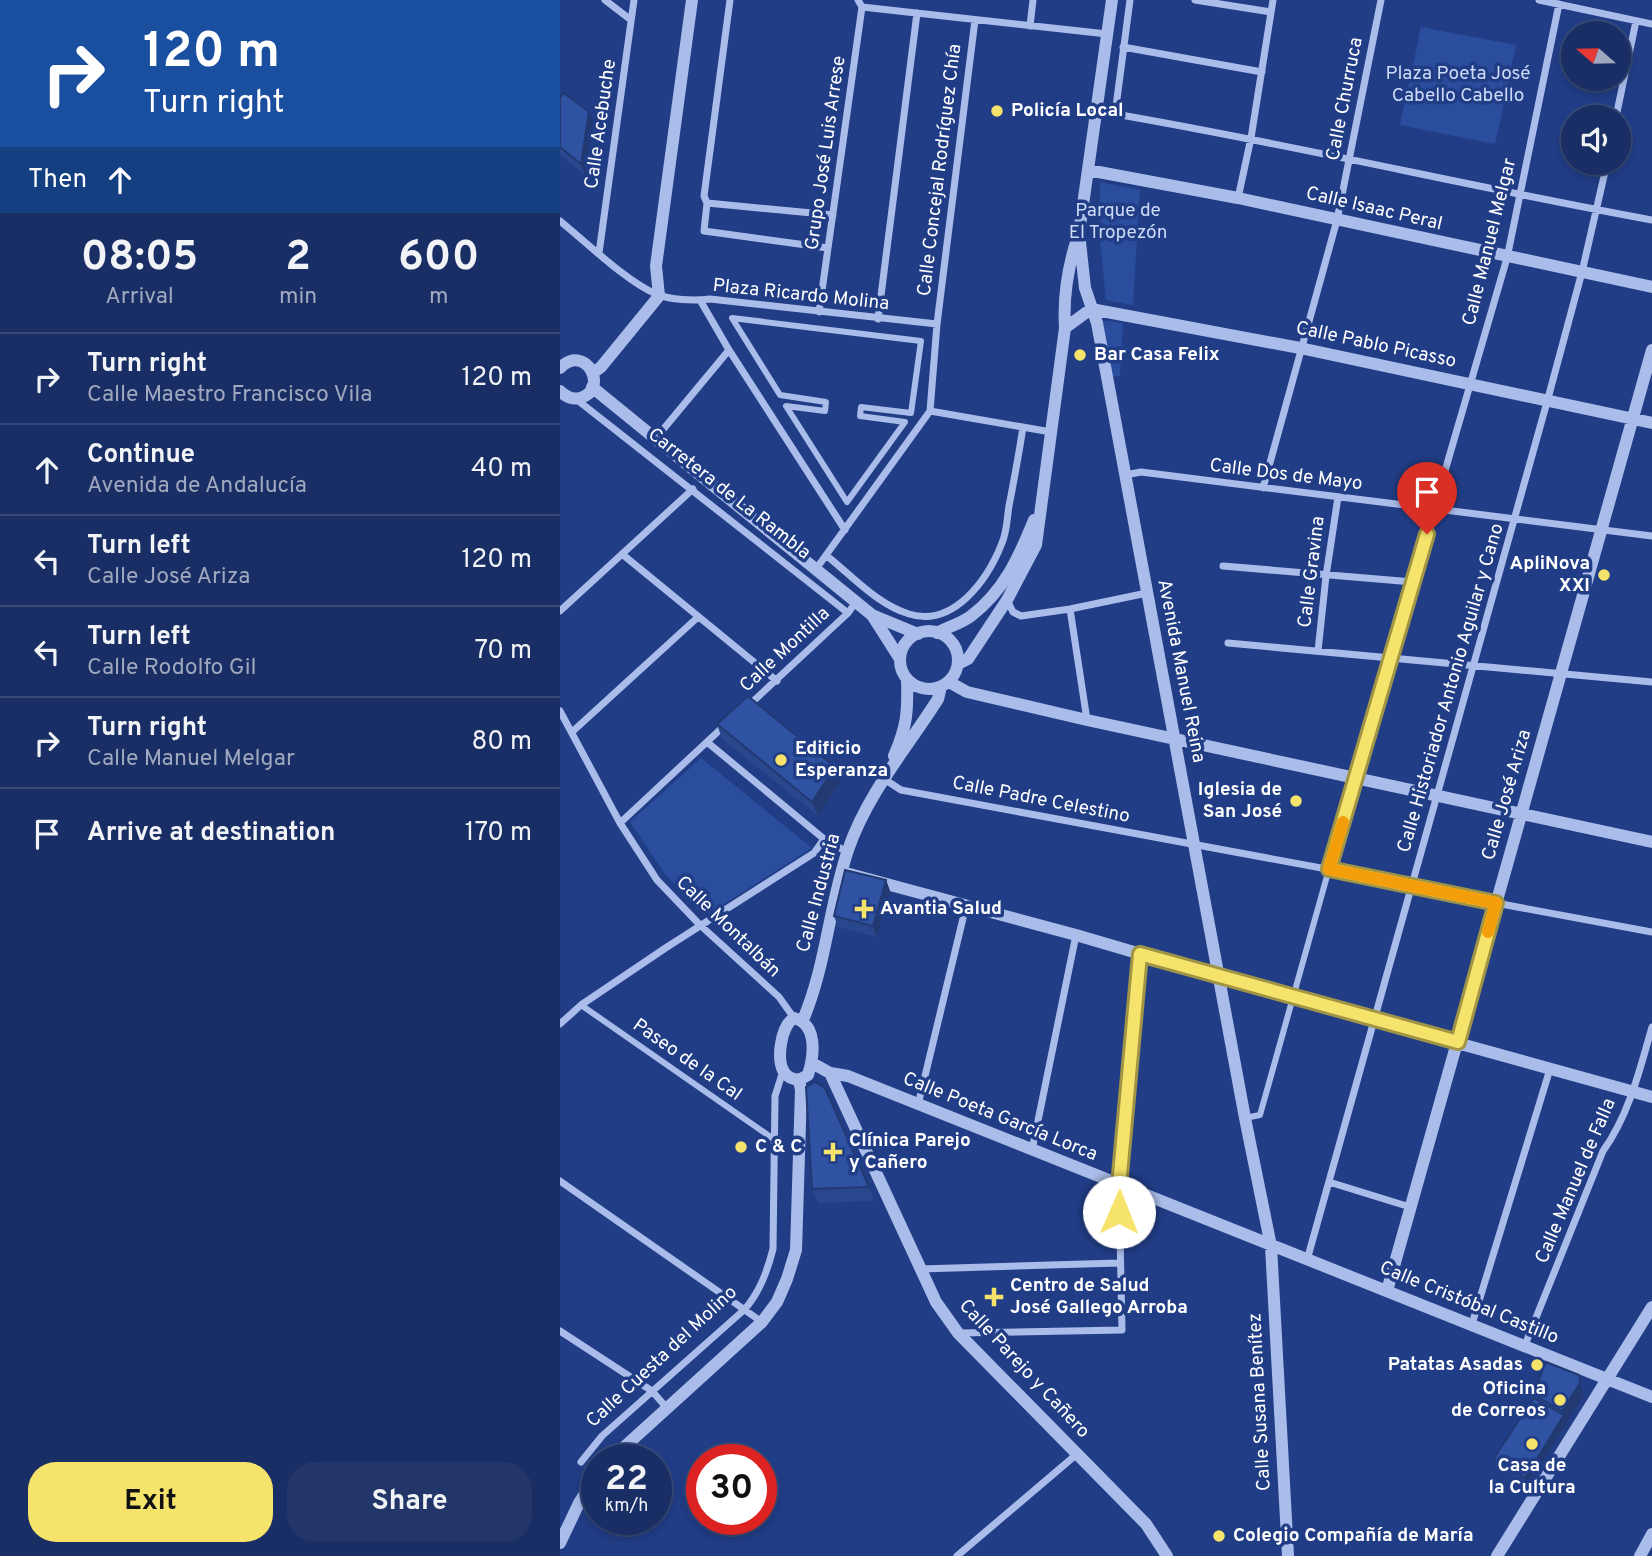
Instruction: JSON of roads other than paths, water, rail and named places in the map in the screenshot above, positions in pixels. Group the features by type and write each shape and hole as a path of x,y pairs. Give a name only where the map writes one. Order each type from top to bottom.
{"street":[{"path":"606,0 631,20"},
{"name":"Calle Acebuche","path":"599,253 634,0"},
{"path":"593,373 601,367 659,296 656,266 692,0"},
{"path":"730,0 704,196 707,202 704,231 828,248"},
{"path":"1030,26 1033,0"},
{"path":"1040,507 1014,568 995,595 970,617 937,633 918,634 906,644 900,659 907,680 920,688 934,689 945,684 958,664 968,659 1007,600 1036,545 1065,328 1064,313 1072,253 1079,233 1112,0"},
{"path":"1130,0 1115,114 1251,138 1652,220"},
{"path":"1195,0 1271,12"},
{"path":"1238,198 1251,138 1273,0"},
{"name":"Calle Churruca","path":"1263,488 1337,220 1381,0"},
{"path":"1539,0 1652,24"},
{"path":"860,3 917,13 1107,34"},
{"name":"Grupo José Luis Arrese","path":"819,312 860,3"},
{"name":"Calle Manuel Melgar","path":"1245,1118 1260,1115 1507,258 1559,4"},
{"path":"878,318 917,13"},
{"name":"Calle Concejal Rodríguez Chía","path":"937,324 975,20"},
{"path":"1618,105 1636,21"},
{"path":"1123,47 1262,72"},
{"name":"Calle Isaac Peral","path":"1088,170 1238,198 1652,288"},
{"name":"Calle Historiador Antonio Aguilar y Cano","path":"1307,1260 1583,272 1604,175"},
{"path":"707,202 833,215"},
{"path":"560,221 641,287 659,296 700,300"},
{"name":"Avenida Manuel Reina","path":"1079,233 1085,288 1097,323 1271,1246"},
{"name":"Plaza Ricardo Molina","path":"845,530 729,350 700,300 937,324"},
{"path":"1065,328 1091,309"},
{"name":"Calle Pablo Picasso","path":"1091,309 1300,348 1652,423"},
{"name":"Plaza Ricardo Molina","path":"732,318 921,341 911,413 861,407 860,416 905,422 847,502 786,406 825,411 826,402 780,395 732,318"},
{"path":"816,569 930,411 937,324"},
{"path":"560,350 573,360 585,363 593,373 592,387 587,394 576,399 561,394"},
{"path":"656,438 729,350"},
{"name":"Calle José Ariza","path":"1387,1291 1652,350"},
{"path":"560,368 573,360"},
{"name":"Carretera de La Rambla","path":"592,387 816,569 852,608"},
{"name":"Carretera de La Rambla","path":"576,399 852,608 918,634"},
{"path":"930,411 1051,432"},
{"path":"827,556 887,605 912,615 936,615 954,608 971,594 983,578 1003,542 1023,427"},
{"name":"Calle Dos de Mayo","path":"1125,475 1141,472 1652,536"},
{"path":"560,611 693,489"},
{"name":"Calle Gravina","path":"1318,651 1338,497"},
{"path":"622,554 777,681"},
{"path":"1223,566 1413,582"},
{"path":"1007,600 1013,612 1021,616 1147,593"},
{"name":"Calle Montilla","path":"737,716 852,608"},
{"path":"1070,609 1087,720"},
{"name":"Carretera de La Rambla","path":"872,615 900,659"},
{"path":"572,732 698,617"},
{"path":"937,633 951,641 958,656 958,664"},
{"path":"1228,643 1652,682"},
{"name":"Calle Industria","path":"884,779 902,736 908,713 907,680"},
{"path":"945,684 967,692 1175,740 1652,842"},
{"name":"Calle Industria","path":"783,1070 781,1061 787,1022 798,1019 811,1000 842,872 858,824 945,684"},
{"name":"Calle Montalbán","path":"560,711 620,823 657,880 798,1019"},
{"path":"620,823 727,724"},
{"path":"706,742 824,839 848,852"},
{"name":"Calle Padre Celestino","path":"884,779 901,790 1652,932"},
{"path":"560,1024 581,1005 814,853 824,839"},
{"path":"842,872 1652,1097"},
{"path":"918,1105 966,906"},
{"path":"1032,1151 1076,935"},
{"path":"958,1333 1122,1330 1119,1186 1140,954"},
{"name":"Paseo de la Cal","path":"581,1005 775,1140"},
{"path":"783,1070 790,1078 799,1080 808,1075 812,1043 810,1029 798,1019"},
{"name":"Calle Manuel de Falla","path":"1525,1345 1603,1151 1613,1138 1632,1091 1652,1027"},
{"name":"Calle Poeta García Lorca","path":"811,1063 830,1073 848,1076 1271,1246"},
{"path":"1472,1324 1550,1069"},
{"name":"Calle Cuesta del Molino","path":"596,1444 755,1298 773,1249 775,1096 783,1070"},
{"name":"Calle Parejo y Cañero","path":"830,1073 936,1302 958,1333 1146,1524 1167,1556"},
{"name":"Calle Cuesta del Molino","path":"627,1444 762,1322 777,1302 788,1279 796,1250 800,1171 799,1080"},
{"path":"560,1181 762,1322"},
{"path":"1329,1182 1410,1206"},
{"name":"Calle Cristóbal Castillo","path":"1271,1246 1652,1397"},
{"name":"Calle Susana Benítez","path":"1271,1246 1288,1556"},
{"path":"920,1269 1119,1263"},
{"path":"1497,1556 1652,1307"},
{"path":"560,1331 652,1391 666,1407"},
{"path":"957,1556 1077,1454"},
{"path":"560,1543 581,1500"},
{"path":"1640,1556 1652,1534"}],"place":[{"name":"Policía Local","path":"997,111"},
{"name":"Bar Casa Felix","path":"1080,355"},
{"name":"ApliNova XXI","path":"1604,575"},
{"name":"Edificio Esperanza","path":"781,760"},
{"name":"Iglesia de San José","path":"1296,801"},
{"name":"Avantia Salud","path":"864,909"},
{"name":"C & C","path":"741,1147"},
{"name":"Clínica Parejo y Cañero","path":"833,1152"},
{"name":"Centro de Salud José Gallego Arroba","path":"994,1297"},
{"name":"Patatas Asadas","path":"1537,1365"},
{"name":"Oficina de Correos","path":"1560,1400"},
{"name":"Casa de la Cultura","path":"1532,1444"},
{"name":"Colegio Compañía de María","path":"1219,1536"}],"park label":[{"name":"Plaza Poeta José Cabello Cabello","path":"1458,85"},
{"name":"Parque de El Tropezón","path":"1118,222"}]}
